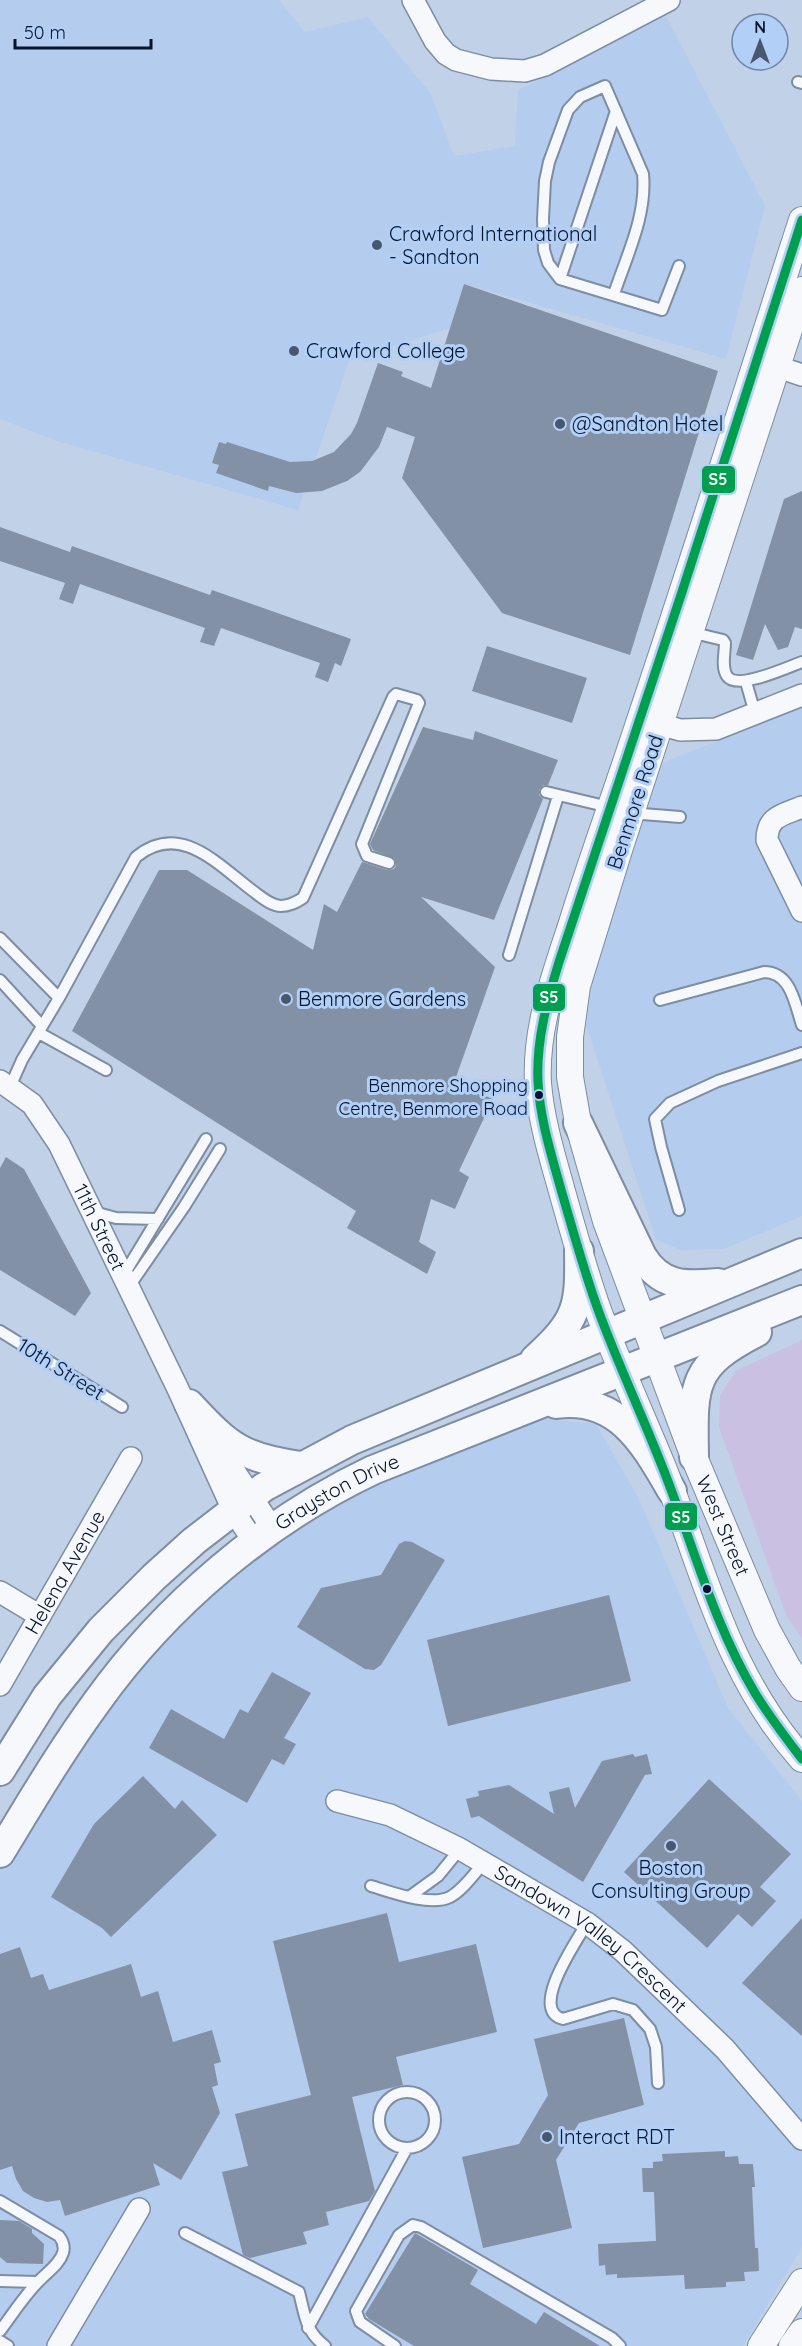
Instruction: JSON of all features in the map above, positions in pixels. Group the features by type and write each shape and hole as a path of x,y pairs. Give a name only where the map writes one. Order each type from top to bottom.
{"main road":[{"path":"578,1123 642,1256 653,1271 664,1279 688,1285 735,1282"},
{"path":"527,1366 558,1338 573,1314 579,1291 579,1251"},
{"name":"Grayston Drive","path":"0,1772 47,1696 87,1647 154,1577 242,1503 301,1466 352,1440 802,1253"},
{"name":"Grayston Drive","path":"0,1853 55,1762 117,1675 175,1611 263,1535 321,1497 373,1470 802,1300"},
{"path":"694,1457 695,1401 706,1367 725,1350 802,1309"},
{"path":"183,1397 217,1434 239,1450 267,1461 301,1466"},
{"path":"535,1407 581,1403 596,1406 613,1414 642,1444 672,1491"}],"street":[{"path":"412,0 435,41 446,54 470,65 525,71 545,65 642,6 669,0"},
{"name":"Benmore Road","path":"650,722 690,632 766,364 802,220"},
{"name":"Benmore Road","path":"609,1335 600,1316 579,1251 543,1116 538,1083 539,1047 550,992 621,810 766,364 802,290"},
{"path":"766,364 802,375"},
{"path":"650,722 680,730 716,729 802,695"},
{"path":"802,807 771,822 768,830 768,840 802,911"},
{"name":"Benmore Road","path":"621,810 619,850 574,1002 570,1059 578,1123 606,1221 643,1320"},
{"name":"11th Street","path":"3,1090 32,1104 47,1125 94,1212 125,1282 183,1397 242,1503 263,1535"},
{"name":"West Street","path":"643,1320 694,1457 768,1630 788,1668 802,1688"},
{"name":"West Street","path":"609,1335 739,1667 762,1708 802,1759"},
{"name":"Helena Avenue","path":"0,1685 131,1458"},
{"path":"0,1592 40,1616"},
{"name":"Sandown Valley Crescent","path":"337,1801 390,1815 460,1849 587,1923 623,1951 725,2049 802,2139"},
{"path":"58,2346 139,2209"},
{"path":"761,2346 802,2282"},
{"path":"792,2346 802,2332"}],"lane":[{"path":"614,294 644,205 645,189 643,174 605,86 580,97 568,110 549,162 545,181 543,219 544,250 548,263 560,279 662,310 679,266"},
{"path":"560,279 616,111"},
{"path":"690,632 723,640 728,676 736,682 746,682 802,662"},
{"path":"746,682 755,713"},
{"path":"3,1090 59,998 136,857 148,847 165,842 188,846 203,853 267,902 280,906 292,904 303,898 396,694 417,700 419,703 362,844 368,856 389,864"},
{"path":"546,792 621,810 680,817"},
{"path":"509,955 558,796"},
{"path":"0,938 59,998"},
{"path":"660,1000 764,972 774,972 783,977 790,989 802,1025"},
{"path":"0,980 40,1029 106,1070"},
{"path":"679,1210 660,1147 655,1119 670,1103 679,1098 718,1081 802,1053"},
{"path":"125,1282 158,1219 206,1139"},
{"path":"125,1282 184,1207 220,1149"},
{"path":"94,1212 116,1218 158,1219"},
{"name":"10th Street","path":"0,1331 122,1407"},
{"path":"409,1897 438,1876 460,1849"},
{"path":"371,1886 409,1897 434,1901 449,1898 463,1887 483,1864"},
{"path":"587,1923 554,1983 549,1996 551,2011 555,2017 562,2019 613,2004 633,2010 650,2029 656,2047 658,2083"},
{"path":"402,2093 420,2095 433,2109 435,2118 431,2135 416,2147 407,2148 390,2143 384,2136 379,2119 386,2102 402,2093"},
{"path":"308,2328 407,2148"},
{"path":"0,2201 59,2236 63,2241 62,2256 37,2282 0,2331"},
{"path":"395,2346 360,2322 356,2312 399,2235 413,2225 421,2227 612,2337 620,2346"},
{"path":"185,2233 299,2292 308,2328 314,2337 325,2346"},
{"path":"0,2281 37,2282"},
{"path":"0,2341 8,2346"}],"shaded area":[{"name":"Crawford International - Sandton","path":"0,0 279,0 305,32 368,17 431,94 454,156 515,146 518,90 666,16 765,206 726,359 464,284 450,328 349,361 298,510 57,441 0,419"},
{"path":"802,707 802,1216 724,1249 681,1250 656,1240 581,1009 650,768"},
{"path":"802,1340 802,1638 786,1615 719,1427 720,1395 736,1371"},
{"path":"536,1418 596,1424 639,1499 728,1708 802,1801 802,2247 743,2346 0,2346 0,1870 60,1768 250,1537"}],"building":[{"name":"@Sandton Hotel","path":"464,284 718,371 630,655 502,613 402,478 415,437 387,427 379,447 360,472 347,481 322,491 296,493 269,486 268,491 216,473 219,465 212,463 219,442 226,444 227,442 290,462 312,461 334,452 351,434 357,423 378,363 403,372 401,376 431,388"},
{"path":"802,491 802,629 795,627 788,647 778,650 765,624 753,660 736,655 784,499"},
{"path":"0,527 70,552 72,546 210,595 212,590 351,639 341,666 335,663 328,682 315,677 320,663 221,628 214,646 200,642 205,628 80,584 73,604 59,599 65,583 0,561"},
{"path":"487,646 587,678 572,723 472,691"},
{"name":"Benmore Gardens","path":"423,727 473,740 475,731 558,760 548,785 543,785 539,790 539,795 543,799 494,920 421,897 495,967 454,1083 493,1099 459,1171 469,1177 455,1209 431,1199 419,1242 436,1252 427,1274 347,1228 356,1211 72,1031 159,870 187,870 313,950 324,904 337,912 362,862 387,870 394,869 396,866 394,858 373,850 370,844"},
{"path":"6,1157 24,1169 91,1293 75,1316 0,1270 0,1168"},
{"path":"405,1541 412,1542 445,1560 381,1665 374,1670 365,1669 297,1627 321,1588 381,1575 399,1544"},
{"path":"609,1595 631,1681 448,1726 427,1640"},
{"path":"272,1672 311,1693 284,1738 296,1744 284,1765 272,1759 247,1803 149,1748 171,1709 224,1739 240,1709 248,1713"},
{"path":"633,1754 635,1757 647,1754 652,1774 645,1775 583,1882 479,1816 471,1818 466,1799 479,1796 478,1791 509,1785 554,1814 549,1792 569,1787 575,1808 602,1761"},
{"path":"143,1776 175,1809 182,1800 217,1835 111,1937 102,1928 51,1897 94,1824"},
{"path":"709,1779 791,1854 760,1887 776,1901 752,1927 738,1914 707,1948 624,1872"},
{"path":"387,1913 399,1962 476,1944 497,2032 396,2057 403,2085 352,2097 375,2191 369,2201 326,2212 329,2225 303,2232 307,2244 250,2258 243,2255 222,2172 248,2166 235,2114 311,2095 273,1941"},
{"path":"802,1918 802,2036 742,1983"},
{"path":"20,1947 31,1978 43,1974 49,1990 131,1964 141,1997 158,1991 173,2042 212,2030 221,2062 214,2064 218,2085 212,2087 220,2113 181,2180 153,2163 160,2185 65,2216 60,2200 47,2202 23,2191 12,2166 0,2170 0,1954"},
{"name":"Interact RDT","path":"624,2018 644,2105 579,2123 556,2160 572,2228 483,2248 462,2157 519,2144 548,2095 534,2039"},
{"path":"725,2151 725,2157 738,2156 739,2164 753,2164 755,2248 758,2248 759,2271 744,2272 745,2281 726,2282 726,2287 685,2289 684,2275 617,2278 617,2274 606,2275 605,2265 599,2266 598,2244 656,2241 654,2192 643,2192 642,2168 653,2168 653,2162 663,2161 662,2154"},
{"path":"0,2220 19,2221 32,2229 32,2233 44,2244 43,2264 7,2263 0,2257"},
{"path":"415,2233 478,2270 470,2284 536,2324 544,2312 600,2346 414,2346 369,2319 365,2314"}],"transit line":[{"name":"S5","path":"802,220 559,962 543,1021 538,1067 539,1096 547,1138 589,1285 600,1315 673,1494 727,1639 755,1693 802,1759"}],"place":[{"name":"Crawford International - Sandton","path":"377,245"},
{"name":"Crawford College","path":"294,351"},
{"name":"@Sandton Hotel","path":"560,424"},
{"name":"Benmore Gardens","path":"286,999"},
{"name":"Benmore Shopping Centre, Benmore Road","path":"539,1095"},
{"name":"Boston Consulting Group","path":"671,1846"},
{"name":"Interact RDT","path":"547,2137"}]}
